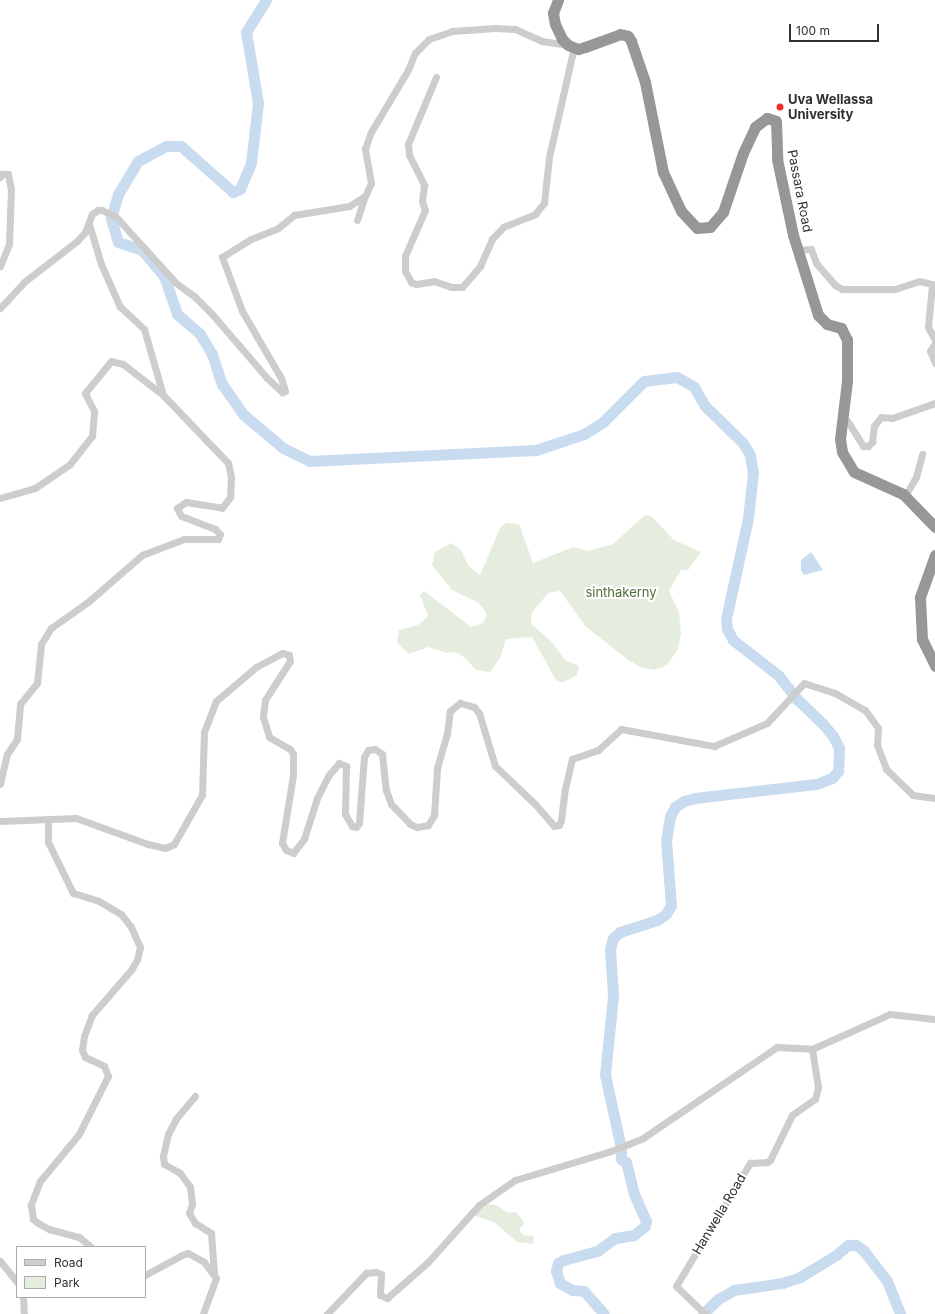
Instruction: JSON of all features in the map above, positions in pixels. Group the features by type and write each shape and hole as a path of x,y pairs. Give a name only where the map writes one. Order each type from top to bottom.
{"highway":[{"path":"558,0 553,13 555,24 562,39 571,46"},
{"name":"Passara Road","path":"571,46 585,47 620,34 628,36 638,56 663,172 681,211 697,228 705,229 715,224 724,212 742,153 755,127 767,118 774,120 777,124 777,159 793,235 799,250 818,315 827,324 842,328 846,335 847,381 842,421 841,446 848,465 861,476 905,496 935,527"},
{"path":"935,555 920,597 922,639 935,666"}],"street":[{"path":"357,220 371,183 365,149 371,132 408,70 416,53 429,39 452,31 495,28 515,29 542,41 571,46 549,157 544,203 535,214 503,227 492,239 480,266 462,287 451,287 434,281 416,284 411,282 405,271 405,256 425,210 422,201 424,185 409,155 408,144 436,77"},
{"path":"0,177 2,174 8,174 11,189 9,244 0,266"},
{"path":"0,308 24,282 77,241 88,224 92,214 98,210 110,213 117,218 176,283 195,297 212,314 267,378 282,392 285,391 285,387 242,311 222,257 251,239 278,228 294,215 349,206 365,196"},
{"path":"88,224 101,264 120,307 144,329 163,395"},
{"path":"799,250 811,249 816,263 835,286 856,290 870,287 895,289 919,281 932,284 928,328 935,340"},
{"path":"935,343 930,351 935,363"},
{"path":"0,498 35,488 70,464 92,436 94,411 85,393 112,361 123,364 163,395 228,463 231,477 230,497 222,508 186,502 177,508 181,516 215,529 220,537 215,540 195,537 184,539 142,555 88,601 51,628 41,644 37,683 20,704 17,739 7,754 0,784"},
{"path":"842,421 846,421 865,446 872,442 874,426 881,417 892,418 935,403"},
{"path":"905,496 916,477 922,454"},
{"path":"0,821 76,818 148,844 165,848 174,844 202,795 204,732 216,701 256,666 282,653 289,654 290,661 265,700 263,717 270,737 290,748 293,754 293,775 282,843 286,850 293,853 304,839 317,798 328,776 339,763 346,766 346,814 352,826 356,826 359,823 364,757 368,750 375,749 382,754 386,790 391,804 410,824 417,827 428,825 434,815 437,768 447,734 450,711 460,703 474,707 479,713 495,766 535,804 554,826 559,826 561,820 565,788 572,760 598,750 621,729 627,728 714,746 738,734 761,727 804,683 817,686 865,710 878,728 878,745 886,769 913,795 935,798"},
{"path":"48,820 48,842 73,893 99,901 121,914 131,927 140,947 137,960 131,970 92,1015 84,1036 82,1050 84,1057 104,1066 108,1076 79,1134 40,1181 31,1213 38,1223 49,1229 80,1237 90,1246"},
{"path":"327,1314 366,1273 376,1272 381,1274 380,1295 387,1298 428,1262 479,1205 515,1180 630,1144 776,1047 812,1049 890,1014 935,1019"},
{"name":"Hanwella Road","path":"705,1314 676,1286 750,1163 767,1162 770,1160 792,1115 815,1099 818,1087 812,1049"},
{"path":"195,1096 176,1119 168,1134 163,1156 164,1164 180,1173 190,1187 192,1204 189,1213 195,1223 210,1233 214,1286 203,1314"},
{"path":"146,1274 188,1253 204,1262 214,1273"},
{"path":"0,1261 16,1281"},
{"path":"23,1298 24,1314"}],"green space":[{"name":"sinthakerny","path":"645,515 651,516 674,540 701,552 688,570 681,570 669,591 679,612 681,633 678,649 667,665 654,670 640,667 627,659 586,627 560,591 548,593 532,613 531,619 532,625 551,641 565,660 579,666 577,675 562,683 556,680 532,637 506,639 500,658 490,672 476,670 464,657 455,652 446,653 428,647 409,654 397,643 399,630 418,625 428,616 420,595 424,591 471,627 483,623 487,614 479,603 452,590 432,565 435,552 451,543 461,550 468,565 480,575 500,528 506,523 519,524 533,563 573,547 588,551 613,544"},
{"path":"483,1204 496,1205 509,1213 516,1212 524,1224 519,1230 523,1235 534,1236 533,1244 517,1242 494,1222 475,1216"}],"water":[{"path":"811,552 823,570 804,575 801,570 801,560"}],"waterway":[{"path":"266,0 246,32 258,103 251,163 240,189 233,192 181,146 166,146 138,161 118,194 111,219 118,242 142,250 164,276 177,314 200,334 212,354 222,384 244,415 283,448 310,461 536,450 584,434 603,422 644,381 677,377 694,387 705,406 743,443 750,455 753,473 748,518 726,619 727,629 733,640 778,675 797,699 833,736 839,748 838,771 832,778 816,784 695,798 684,801 675,807 670,816 666,840 671,905 666,914 657,920 620,932 613,938 610,949 613,996 605,1075 621,1148 621,1159 626,1162 634,1194 646,1221 645,1226 634,1235 615,1238 597,1251 564,1260 558,1263 556,1271 560,1283 572,1290 584,1291 604,1314"},
{"path":"703,1314 718,1299 734,1290 782,1283 800,1277 836,1255 848,1245 856,1245 863,1250 887,1281 900,1314"}],"place":[{"name":"Uva Wellassa University","path":"780,107"}]}
